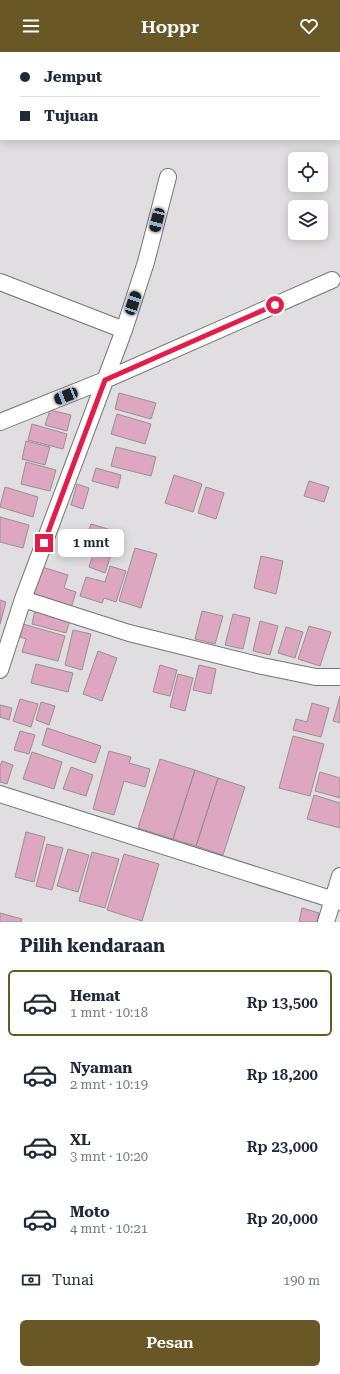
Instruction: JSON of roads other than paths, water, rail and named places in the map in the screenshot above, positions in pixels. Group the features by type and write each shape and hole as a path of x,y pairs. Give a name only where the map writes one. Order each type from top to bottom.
{"street":[{"path":"0,670 23,599 124,330 146,262 168,177"},
{"path":"0,422 105,380 332,280"},
{"path":"0,282 124,330"},
{"path":"23,599 130,633 255,665 316,677 340,677"},
{"path":"0,794 336,901"},
{"path":"326,922 336,901 340,876"}]}
